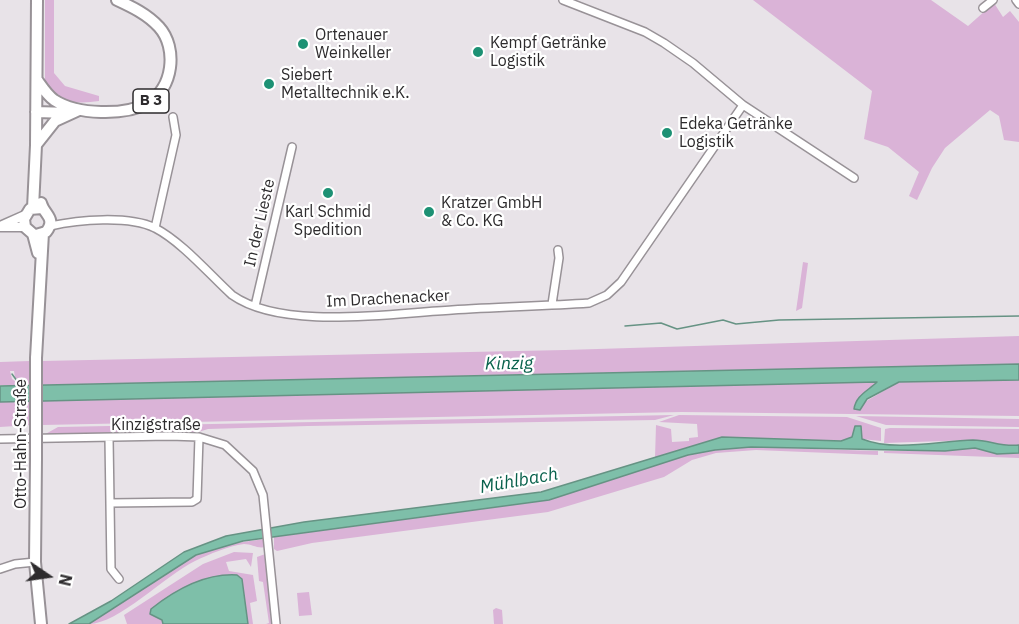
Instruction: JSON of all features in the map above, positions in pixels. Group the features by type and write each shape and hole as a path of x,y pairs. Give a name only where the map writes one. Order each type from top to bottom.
{"main road":[{"name":"Otto-Hahn-Straße","path":"37,0 36,183 39,263 35,562 41,624"},
{"name":"B 3","path":"36,112 139,107 155,98 169,75 171,61 169,47 160,28 146,15 117,0"},
{"name":"B 3","path":"37,80 55,101 75,111"},
{"path":"36,145 55,122 75,111"}],"street":[{"path":"563,0 645,32 693,63 743,105 854,178"},
{"path":"983,8 993,0"},
{"path":"1016,0 1019,4"},
{"name":"Im Drachenacker","path":"38,221 118,220 154,228 232,295 272,312 340,317 589,303 614,290 743,105"},
{"path":"154,228 176,135 173,117"},
{"name":"In der Lieste","path":"255,306 292,147"},
{"path":"0,226 38,221"},
{"path":"552,304 559,258 558,250"},
{"path":"111,503 192,502 197,499 199,437"},
{"name":"Kinzigstraße","path":"0,439 199,437 225,445 253,471 263,495 270,541 276,624"},
{"path":"109,438 111,569 118,579"},
{"path":"0,569 15,564 35,562"}],"shaded area":[{"path":"45,0 54,0 54,73 65,86 99,96 99,101 76,102 62,99 50,91 45,84"},
{"path":"753,0 931,0 968,26 994,3 1003,17 1010,11 1019,22 1019,142 1004,140 999,116 990,110 945,148 932,168 917,200 909,196 919,172 888,147 864,139 872,91"},
{"path":"803,262 808,263 802,308 796,311"},
{"path":"1019,336 1019,364 42,385 42,361 565,350"},
{"path":"30,361 31,385 15,378 14,371 10,371 12,379 20,385 0,385 0,362"},
{"path":"1019,364 1019,380 899,382 867,399 860,410 854,409 857,400 877,382 0,402 0,386"},
{"path":"1019,380 1019,416 682,412 42,425 42,401 877,382 863,403 899,382"},
{"path":"31,401 31,425 0,427 0,402"},
{"path":"674,415 655,420 308,426 208,429 192,434 42,436 58,427"},
{"path":"679,415 847,417 881,428 881,441 862,439 861,426 856,426 852,437 841,442 722,437 655,458 656,425 671,429 672,442 689,441 689,438 698,437 697,424 659,422"},
{"path":"856,416 1019,419 1019,427 886,425"},
{"path":"855,426 861,426 862,439 875,443 917,445 979,440 1019,445 1019,453 997,454 975,448 945,451 751,447 715,450 688,455 549,500 243,541 196,555 89,624 69,624 111,601 184,552 226,536 304,522 541,492 722,437 841,441 852,437"},
{"path":"885,429 1019,429 1019,445 1002,447 975,440 884,443"},
{"path":"751,447 878,451 878,455 756,450 716,453 692,460 664,477 548,512 312,543 277,551 274,549 274,537 549,500 688,455"},
{"path":"975,448 1007,454 1019,453 1019,458 884,453 884,451 945,451"},
{"path":"265,539 266,547 238,545 195,561 128,608 101,622 89,624 196,555 235,543"},
{"path":"234,552 253,553 251,567 246,559 226,562 229,571 253,575 257,601 250,603 253,624 127,624 124,615 203,564"},
{"path":"268,553 271,624 266,624 269,623 263,582 259,581 257,557"},
{"path":"237,575 242,579 248,624 163,624 162,620 150,614 151,609 160,602 191,584 213,577"},
{"path":"309,592 312,615 299,616 297,593"},
{"path":"496,608 502,610 503,624 494,624 493,610"}],"waterway":[{"path":"625,326 661,323 677,329 723,320 736,324 779,320 1019,316"},
{"path":"12,374 20,385"}],"place":[{"name":"Ortenauer Weinkeller","path":"303,44"},
{"name":"Kempf Getränke Logistik","path":"478,52"},
{"name":"Siebert Metalltechnik e.K.","path":"269,84"},
{"name":"Edeka Getränke Logistik","path":"667,133"},
{"name":"Karl Schmid Spedition","path":"328,193"},
{"name":"Kratzer GmbH & Co. KG","path":"429,212"}],"water label":[{"name":"Kinzig","path":"509,364"},
{"name":"Mühlbach","path":"519,481"}]}
